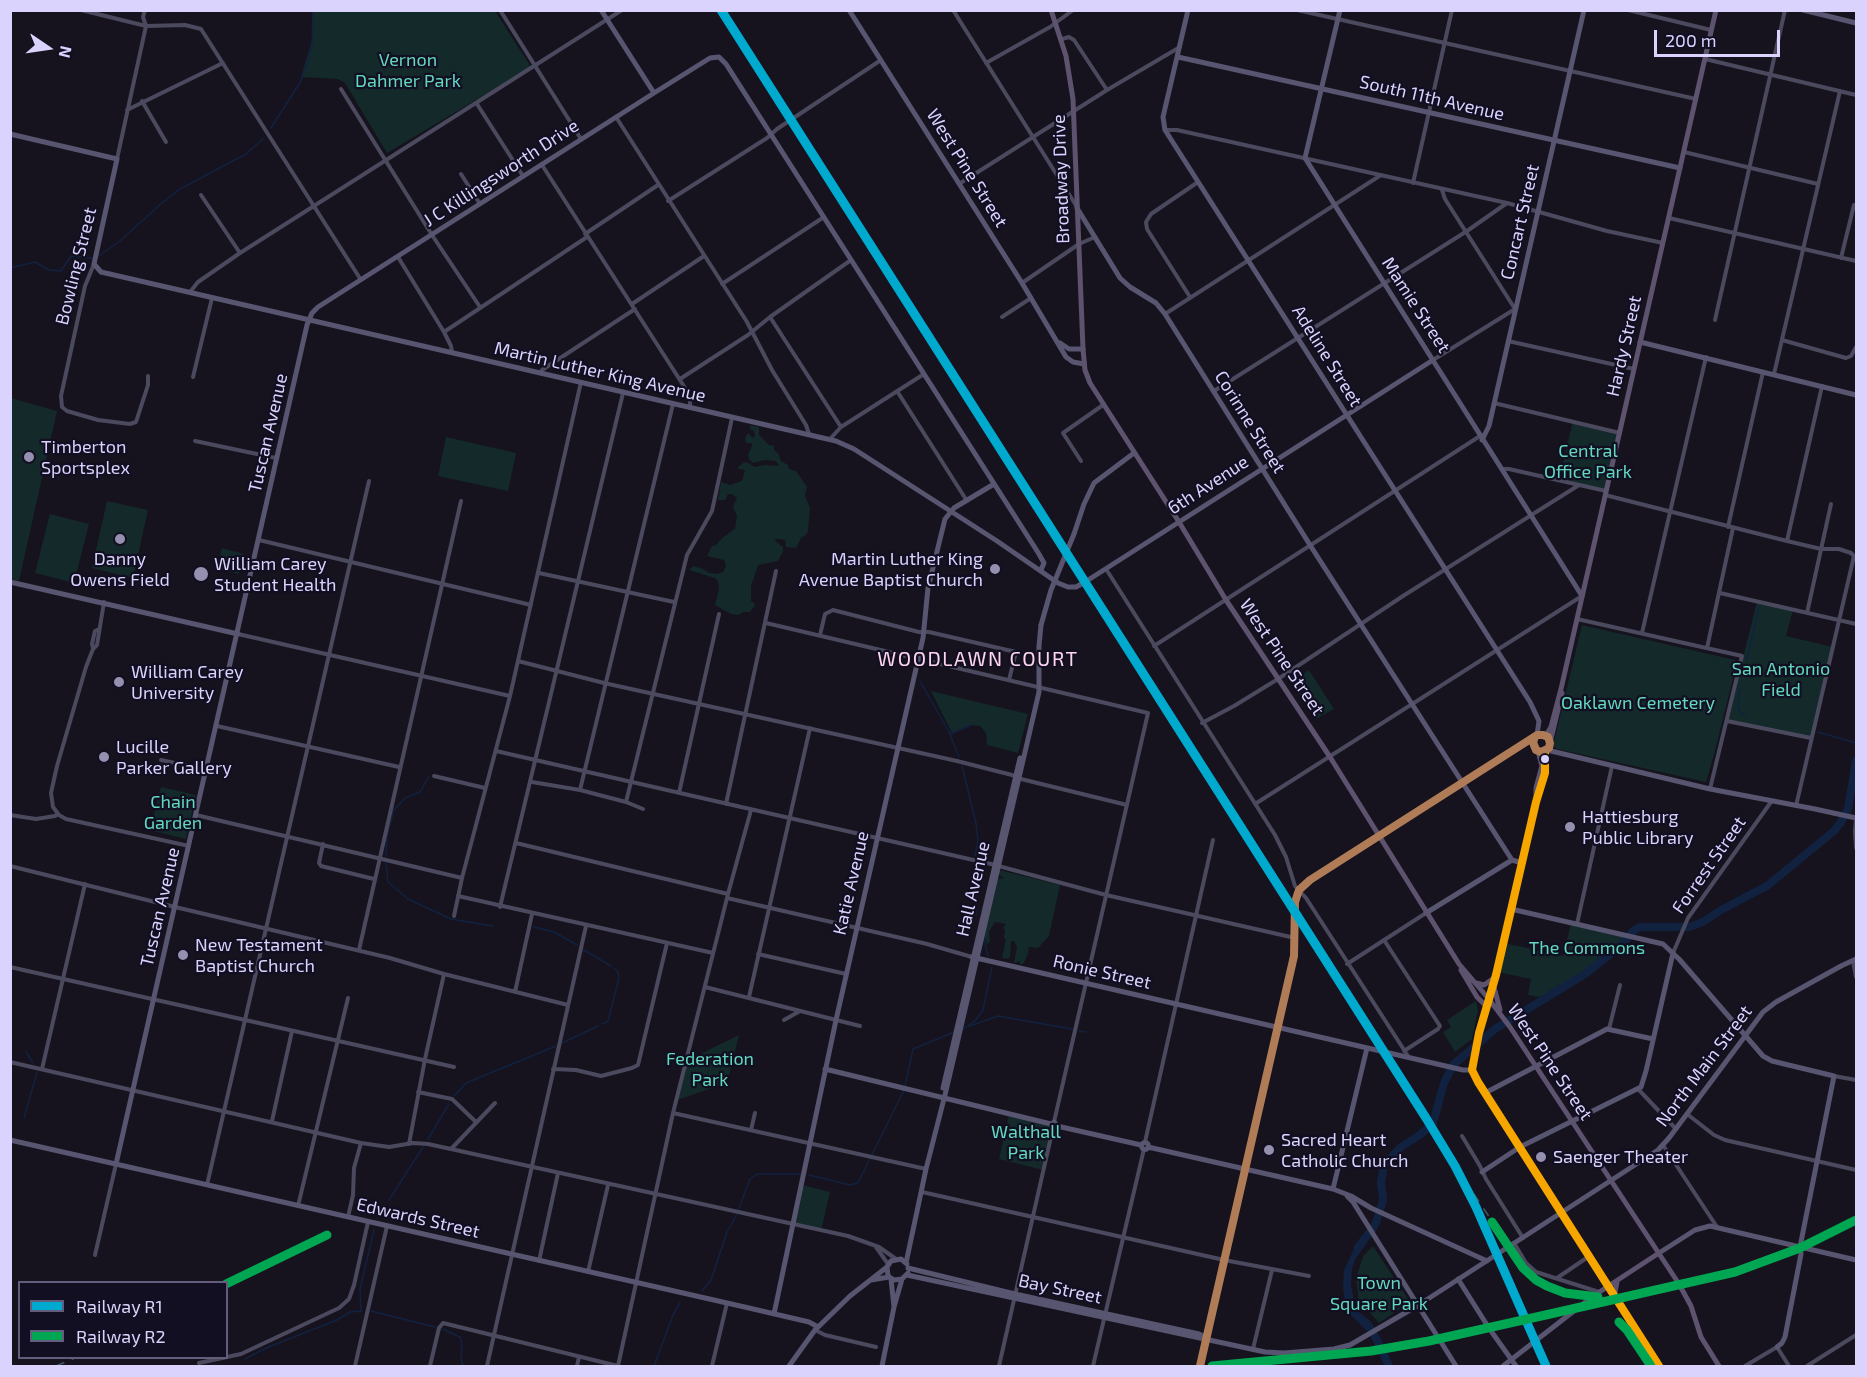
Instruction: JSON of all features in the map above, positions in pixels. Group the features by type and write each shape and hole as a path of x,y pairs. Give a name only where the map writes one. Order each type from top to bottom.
{"main road":[{"name":"Broadway Drive","path":"1051,10 1062,39 1074,111 1083,349"},
{"name":"Hardy Street","path":"1545,735 1551,727 1561,688 1716,10"},
{"name":"West Pine Street","path":"1083,349 1084,364 1090,383 1103,405 1179,522 1226,600 1330,757 1459,964 1473,992 1486,1006"},
{"name":"Hardy Street","path":"1472,1070 1483,1016 1496,975 1536,802 1536,788 1560,707 1561,688"},
{"path":"1533,740 1545,735 1547,749"},
{"path":"1533,740 1547,749"},
{"name":"West Pine Street","path":"1459,964 1501,1014 1612,1180 1686,1296 1701,1337 1719,1366"},
{"path":"1475,983 1487,984 1496,975"},
{"path":"1494,982 1495,995 1501,1014"},
{"path":"1483,1016 1490,1011 1501,1014"},
{"path":"1472,1070 1607,1287 1659,1253"},
{"path":"1614,1297 1614,1289 1618,1280"}],"street":[{"path":"81,10 146,26 185,25 196,27 204,32 361,280"},
{"name":"Bowling Street","path":"145,10 143,17 146,26 94,264 85,286 61,396 62,407 67,411 98,420 136,422 148,385 148,376"},
{"path":"500,10 533,66 581,139"},
{"path":"601,10 654,93"},
{"path":"190,292 198,282 240,253 622,10"},
{"name":"West Pine Street","path":"849,10 1068,359 1084,364"},
{"name":"Corinne Street","path":"953,10 1124,282 1156,303 1165,314 1512,860"},
{"path":"986,63 1073,10"},
{"path":"1188,10 1163,117 1165,130 1177,130 1507,202 1607,231 1663,243"},
{"path":"1297,10 1696,99"},
{"path":"1305,158 1340,10"},
{"path":"1413,183 1452,10"},
{"name":"Concart Street","path":"1481,438 1489,426 1584,10"},
{"path":"1628,10 1711,30"},
{"path":"1715,320 1785,10"},
{"path":"1803,10 1857,23"},
{"path":"1062,39 1069,37 1076,42 1107,90"},
{"path":"959,184 1180,46"},
{"name":"South 11th Avenue","path":"1178,57 1680,168"},
{"name":"J C Killingsworth Drive","path":"309,320 316,309 710,58 722,58 771,134"},
{"path":"1705,59 1857,95"},
{"path":"668,201 881,60"},
{"path":"126,110 223,63"},
{"path":"341,89 480,307"},
{"path":"1774,374 1840,91"},
{"path":"142,101 166,142"},
{"path":"477,104 524,176"},
{"path":"616,117 723,284 772,370 807,425 809,434"},
{"name":"Adeline Street","path":"1165,130 1497,651 1539,713 1545,735"},
{"path":"10,134 117,159"},
{"path":"771,134 1053,579"},
{"path":"1684,152 1818,184"},
{"name":"Mamie Street","path":"1305,158 1582,597"},
{"path":"542,165 680,379 689,395 690,408"},
{"path":"462,174 480,204"},
{"path":"1165,314 1381,175"},
{"path":"1190,297 1148,229 1146,222 1151,214 1198,182"},
{"path":"444,332 658,185"},
{"path":"1441,189 1445,199 1515,309"},
{"path":"201,195 240,253"},
{"path":"1214,391 1467,231 1507,202"},
{"path":"1841,258 1854,205"},
{"path":"723,284 825,217"},
{"path":"1669,218 1857,261"},
{"path":"1022,283 1079,244 1095,237"},
{"path":"398,256 444,332 452,353"},
{"path":"632,305 704,256"},
{"path":"680,379 752,332 852,260"},
{"name":"Martin Luther King Avenue","path":"94,264 101,272 830,439 854,449 1068,587"},
{"path":"193,377 212,297"},
{"path":"1002,317 1031,297"},
{"path":"540,374 542,370 635,309"},
{"name":"6th Avenue","path":"1068,587 1076,587 1515,309"},
{"path":"770,317 841,427"},
{"name":"Tuscan Avenue","path":"95,1255 309,320"},
{"path":"1782,340 1846,358 1851,356 1857,347"},
{"path":"1508,341 1634,369"},
{"path":"1059,342 1070,349 1083,349"},
{"path":"1640,342 1857,395"},
{"path":"1642,633 1706,357"},
{"path":"1707,648 1720,593 1730,527 1764,371"},
{"path":"830,439 841,427 925,374"},
{"path":"454,916 510,696 581,382"},
{"path":"1787,542 1821,386"},
{"path":"897,391 967,501"},
{"path":"500,907 532,782 535,760 623,393"},
{"path":"1494,403 1620,433"},
{"path":"580,790 673,404"},
{"path":"1081,461 1063,433 1103,405"},
{"path":"626,802 674,602 687,555 712,511 732,418"},
{"path":"1154,646 1395,490 1481,438"},
{"path":"195,441 278,458"},
{"name":"Hall Avenue","path":"903,1262 909,1249 942,1091 1038,687 1041,625 1051,590 1094,483 1134,453"},
{"path":"1501,470 1509,469 1579,485 1669,512 1787,542 1821,549 1839,549 1854,556 1796,806"},
{"path":"207,1185 369,481"},
{"path":"950,511 994,484"},
{"path":"1202,723 1218,716 1278,679 1579,485"},
{"path":"358,950 461,501"},
{"path":"1807,613 1831,504"},
{"name":"Katie Avenue","path":"774,1314 846,974 919,659 928,588 945,519 950,511"},
{"path":"260,540 531,605"},
{"path":"1041,570 1044,563 1042,559"},
{"path":"1105,568 1278,841 1299,891 1408,1057"},
{"path":"726,804 776,571"},
{"path":"539,573 674,602"},
{"path":"10,582 510,696"},
{"path":"1720,593 1857,624"},
{"path":"1255,804 1582,597"},
{"path":"104,602 97,645 86,667 54,779 51,798 53,807 66,819 189,846"},
{"path":"820,635 825,614 828,610 833,610 1016,652 1009,680"},
{"path":"679,793 719,614"},
{"path":"1577,619 1742,656 1710,789"},
{"path":"766,623 1148,714 999,1366"},
{"path":"518,661 652,694 898,748 1127,805"},
{"name":"Adeline Street","path":"1530,702 1539,721 1533,740"},
{"path":"1727,721 1811,738"},
{"path":"217,726 399,767"},
{"path":"749,997 810,728"},
{"path":"1200,1366 1294,956 1295,911 1299,891 1310,880 1533,740"},
{"path":"1547,749 1710,789 1855,819 1857,848"},
{"path":"496,751 877,838 1106,895 1295,938"},
{"path":"161,760 207,770"},
{"path":"1576,924 1612,766"},
{"path":"434,776 486,788"},
{"path":"532,782 580,790 643,809"},
{"name":"Forrest Street","path":"1638,1089 1644,1078 1673,953 1680,934 1688,918 1771,802"},
{"path":"430,1366 441,1324 445,1323 618,1366 673,1113 727,896 751,810"},
{"path":"10,815 36,819 58,814"},
{"path":"196,815 462,878"},
{"path":"1094,1366 1213,840"},
{"name":"Ronie Street","path":"516,843 727,896 768,909 927,944 975,958 1278,1028 1463,1070 1472,1070"},
{"path":"323,844 319,863 321,866 374,879"},
{"path":"1347,964 1512,860 1522,863"},
{"path":"10,866 175,908 358,950 568,1005"},
{"path":"42,1069 85,884"},
{"path":"458,896 713,953"},
{"path":"1511,909 1660,943 1673,953 1744,1035 1772,1061 1857,1080"},
{"path":"515,992 532,914"},
{"path":"487,1366 586,926"},
{"path":"1384,940 1440,1026 1404,1051"},
{"path":"553,1069 576,1070 601,1076 638,1065 667,943"},
{"path":"758,954 846,974"},
{"path":"1855,960 1857,977"},
{"name":"North Main Street","path":"1369,1335 1561,1214 1663,1145 1763,1012 1776,1002 1855,960"},
{"path":"10,967 454,1067"},
{"path":"409,1144 444,974"},
{"path":"1610,1029 1620,985"},
{"path":"705,987 860,1026"},
{"path":"298,1206 348,998"},
{"path":"784,1020 800,1011"},
{"path":"1485,1093 1610,1029 1653,1039"},
{"path":"272,1122 292,1031"},
{"path":"1333,1189 1367,1048"},
{"path":"10,1062 361,1143 389,1148 424,1143 861,1239 903,1262"},
{"path":"825,1069 942,1099 1333,1189 1487,1261"},
{"path":"1745,1366 1782,1343 1785,1337 1833,1076"},
{"path":"1482,1172 1520,1147 1638,1089 1676,1129"},
{"path":"418,1092 452,1099 476,1122"},
{"path":"451,1149 495,1103"},
{"path":"673,1113 926,1169"},
{"path":"751,1130 755,1113"},
{"path":"1687,1114 1721,1138 1857,1170"},
{"path":"1462,1136 1523,1238"},
{"name":"Edwards Street","path":"10,1140 809,1322 825,1335 876,1347"},
{"path":"348,1217 354,1168 361,1143"},
{"path":"1663,1145 1717,1227"},
{"path":"539,1261 558,1173"},
{"path":"588,1272 608,1185"},
{"path":"922,1192 1224,1260 1309,1276"},
{"path":"1345,1195 1358,1211 1456,1366"},
{"path":"1358,1211 1363,1208 1372,1208"},
{"path":"228,1357 241,1354 339,1308 349,1299 368,1222"},
{"path":"355,1366 387,1226"},
{"path":"1659,1253 1698,1228 1717,1227 1857,1260"},
{"path":"1514,1244 1533,1270 1599,1292"},
{"path":"876,1246 888,1265 894,1307"},
{"path":"1557,1278 1588,1257"},
{"path":"789,1366 816,1328 844,1301 888,1265 903,1262"},
{"path":"882,1366 894,1307 904,1277 903,1262"},
{"name":"Bay Street","path":"903,1262 1015,1297"},
{"path":"1253,1349 1272,1270"},
{"name":"Bay Street","path":"871,1280 890,1278 897,1281 904,1277 1015,1297 1199,1334 1206,1338 1275,1353 1334,1349 1350,1345 1369,1335"},
{"path":"1458,1279 1487,1325"},
{"path":"1503,1366 1514,1364 1607,1287 1659,1366"},
{"path":"712,1366 727,1303"},
{"path":"1491,1331 1514,1364"},
{"path":"1807,1366 1857,1335"},
{"path":"1776,1347 1789,1366"},
{"path":"577,1366 579,1357"},
{"path":"199,1363 218,1359"}],"green space":[{"name":"Vernon Dahmer Park","path":"313,10 495,11 531,67 387,153 345,83 338,79 301,77 312,40"},
{"name":"Timberton Sportsplex","path":"11,398 57,411 19,581 10,579"},
{"name":"Central Office Park","path":"1573,421 1620,433 1606,491 1559,480"},
{"path":"750,425 759,427 759,435 769,445 774,446 781,461 788,465 789,469 796,471 807,486 805,496 810,508 808,531 796,548 786,547 785,540 776,539 775,541 783,547 778,561 758,565 751,586 751,601 755,604 754,607 750,612 743,612 739,615 731,614 715,605 719,589 715,578 689,570 693,566 717,574 723,572 726,566 724,560 707,556 712,546 735,529 737,516 733,507 737,498 728,494 725,500 718,500 721,482 730,485 742,481 745,470 738,469 738,467 743,463 747,462 755,467 779,466 776,461 765,460 753,463 749,459 752,443 746,443 745,438 748,433 753,438 755,435"},
{"path":"446,437 516,453 508,491 438,476"},
{"name":"Danny Owens Field","path":"107,501 148,510 133,578 92,568"},
{"path":"50,514 89,524 74,583 35,573"},
{"path":"222,548 244,554 239,574 217,569"},
{"name":"San Antonio Field","path":"1757,602 1793,610 1786,636 1833,647 1811,738 1727,721"},
{"name":"Oaklawn Cemetery","path":"1582,625 1737,662 1706,782 1557,749 1553,746"},
{"path":"1309,670 1334,709 1316,719 1291,682"},
{"path":"931,691 1028,714 1018,753 987,745 986,733 980,726 969,725 952,733"},
{"name":"Chain Garden","path":"161,787 196,795 186,839 150,830"},
{"path":"999,870 1060,885 1049,936 1038,948 1029,947 1023,964 1019,961 1014,962 1017,947 1014,941 1011,941 1010,957 1002,958 1006,939 1004,939 1005,930 1003,928 1006,924 995,922 989,932 990,942 987,944 983,934 997,879 1004,878 999,875"},
{"name":"The Commons","path":"1571,924 1629,936 1622,945 1585,974 1545,998 1528,995 1531,979 1497,972 1504,943 1563,956"},
{"path":"1476,1001 1478,1011 1472,1039 1455,1052 1443,1032 1451,1027 1447,1020"},
{"name":"Federation Park","path":"739,1035 727,1083 677,1100 686,1061"},
{"name":"Walthall Park","path":"1009,1115 1052,1127 1043,1170 999,1159"},
{"path":"802,1185 830,1192 821,1231 793,1225"},
{"name":"Town Square Park","path":"1373,1246 1410,1302 1379,1323 1359,1300 1356,1279 1363,1256"}],"water":[{"path":"1363,1237 1367,1243 1352,1268 1351,1285 1354,1302 1359,1312 1371,1322 1373,1327 1367,1331 1351,1315 1345,1302 1343,1287 1344,1270 1354,1249"}],"waterway":[{"path":"271,128 301,81 312,45 313,10"},
{"path":"100,255 120,241 180,189 246,154 264,138"},
{"path":"10,268 35,262 49,270 61,271 71,256 92,258"},
{"path":"1747,659 1759,607"},
{"path":"920,681 949,732 959,757"},
{"path":"1740,689 1738,706 1746,716"},
{"path":"950,734 971,725"},
{"path":"1818,732 1856,743"},
{"path":"1358,1247 1374,1227 1378,1217 1383,1200 1381,1183 1384,1165 1401,1147 1433,1123 1444,1083 1453,1065 1495,1029 1585,974 1622,945 1633,931 1640,927 1689,927 1703,922 1767,886 1834,831 1841,822 1848,809 1856,761"},
{"path":"962,766 976,823 978,841 975,856"},
{"path":"386,856 387,836 394,810 405,798 420,792 429,776"},
{"path":"386,863 388,882 408,899 451,919 493,926"},
{"path":"974,865 976,915"},
{"path":"534,927 554,932 577,945"},
{"path":"984,939 988,956"},
{"path":"584,950 611,966"},
{"path":"962,1030 976,1020 983,1010 992,967"},
{"path":"602,1024 608,1021 619,978 614,968"},
{"path":"970,1026 998,1016 1072,1029"},
{"path":"562,1043 598,1026"},
{"path":"1079,1031 1086,1032"},
{"path":"905,1086 913,1049 952,1033"},
{"path":"454,1096 466,1083 556,1046"},
{"path":"26,1052 33,1063"},
{"path":"24,1118 37,1072"},
{"path":"809,1175 850,1185 858,1183 904,1090"},
{"path":"428,1139 449,1104"},
{"path":"389,1200 423,1147"},
{"path":"702,1291 711,1280 727,1232 736,1216 750,1179 757,1174 800,1174"},
{"path":"378,1218 381,1213"},
{"path":"361,1311 360,1289 374,1230"},
{"path":"654,1366 673,1315 680,1303"},
{"path":"245,1359 266,1348 337,1320 350,1312 362,1311"},
{"path":"371,1311 435,1327"},
{"path":"1369,1326 1389,1366"},
{"path":"443,1329 460,1337 463,1366"}],"railway":[{"path":"1455,1166 1525,1270 1536,1280 1555,1290 1601,1297"},
{"path":"1212,1366 1371,1351 1429,1341 1550,1314 1735,1272 1800,1248 1856,1220"},
{"path":"228,1283 327,1235"},
{"path":"1619,1322 1651,1366"},
{"path":"56,1366 73,1359"}],"rail line":[{"name":"R1","path":"721,10 1426,1118 1476,1207 1546,1366"},
{"name":"R2","path":"1212,1366 1371,1351 1429,1341 1550,1314 1735,1272 1800,1248 1856,1220"},
{"name":"R2","path":"1492,1222 1523,1268 1536,1280 1565,1293 1598,1297"},
{"name":"R2","path":"228,1283 327,1235"},
{"name":"R2","path":"1619,1322 1651,1366"}],"transit line":[{"path":"1200,1366 1294,956 1295,902 1299,890 1310,880 1537,735 1548,737 1549,748 1541,752 1536,750 1533,742 1535,737"},
{"path":"1545,751 1545,773 1536,802 1496,975 1479,1033 1472,1070 1659,1366"}],"place":[{"name":"Timberton Sportsplex","path":"29,457"},
{"name":"Danny Owens Field","path":"120,539"},
{"name":"Martin Luther King Avenue Baptist Church","path":"995,569"},
{"name":"William Carey Student Health","path":"201,574"},
{"name":"William Carey University","path":"119,682"},
{"name":"Lucille Parker Gallery","path":"104,757"},
{"name":"Hattiesburg Public Library","path":"1570,827"},
{"name":"New Testament Baptist Church","path":"183,955"},
{"name":"Sacred Heart Catholic Church","path":"1269,1150"},
{"name":"Saenger Theater","path":"1541,1157"}],"district":[{"name":"WOODLAWN COURT","path":"978,659"}]}
